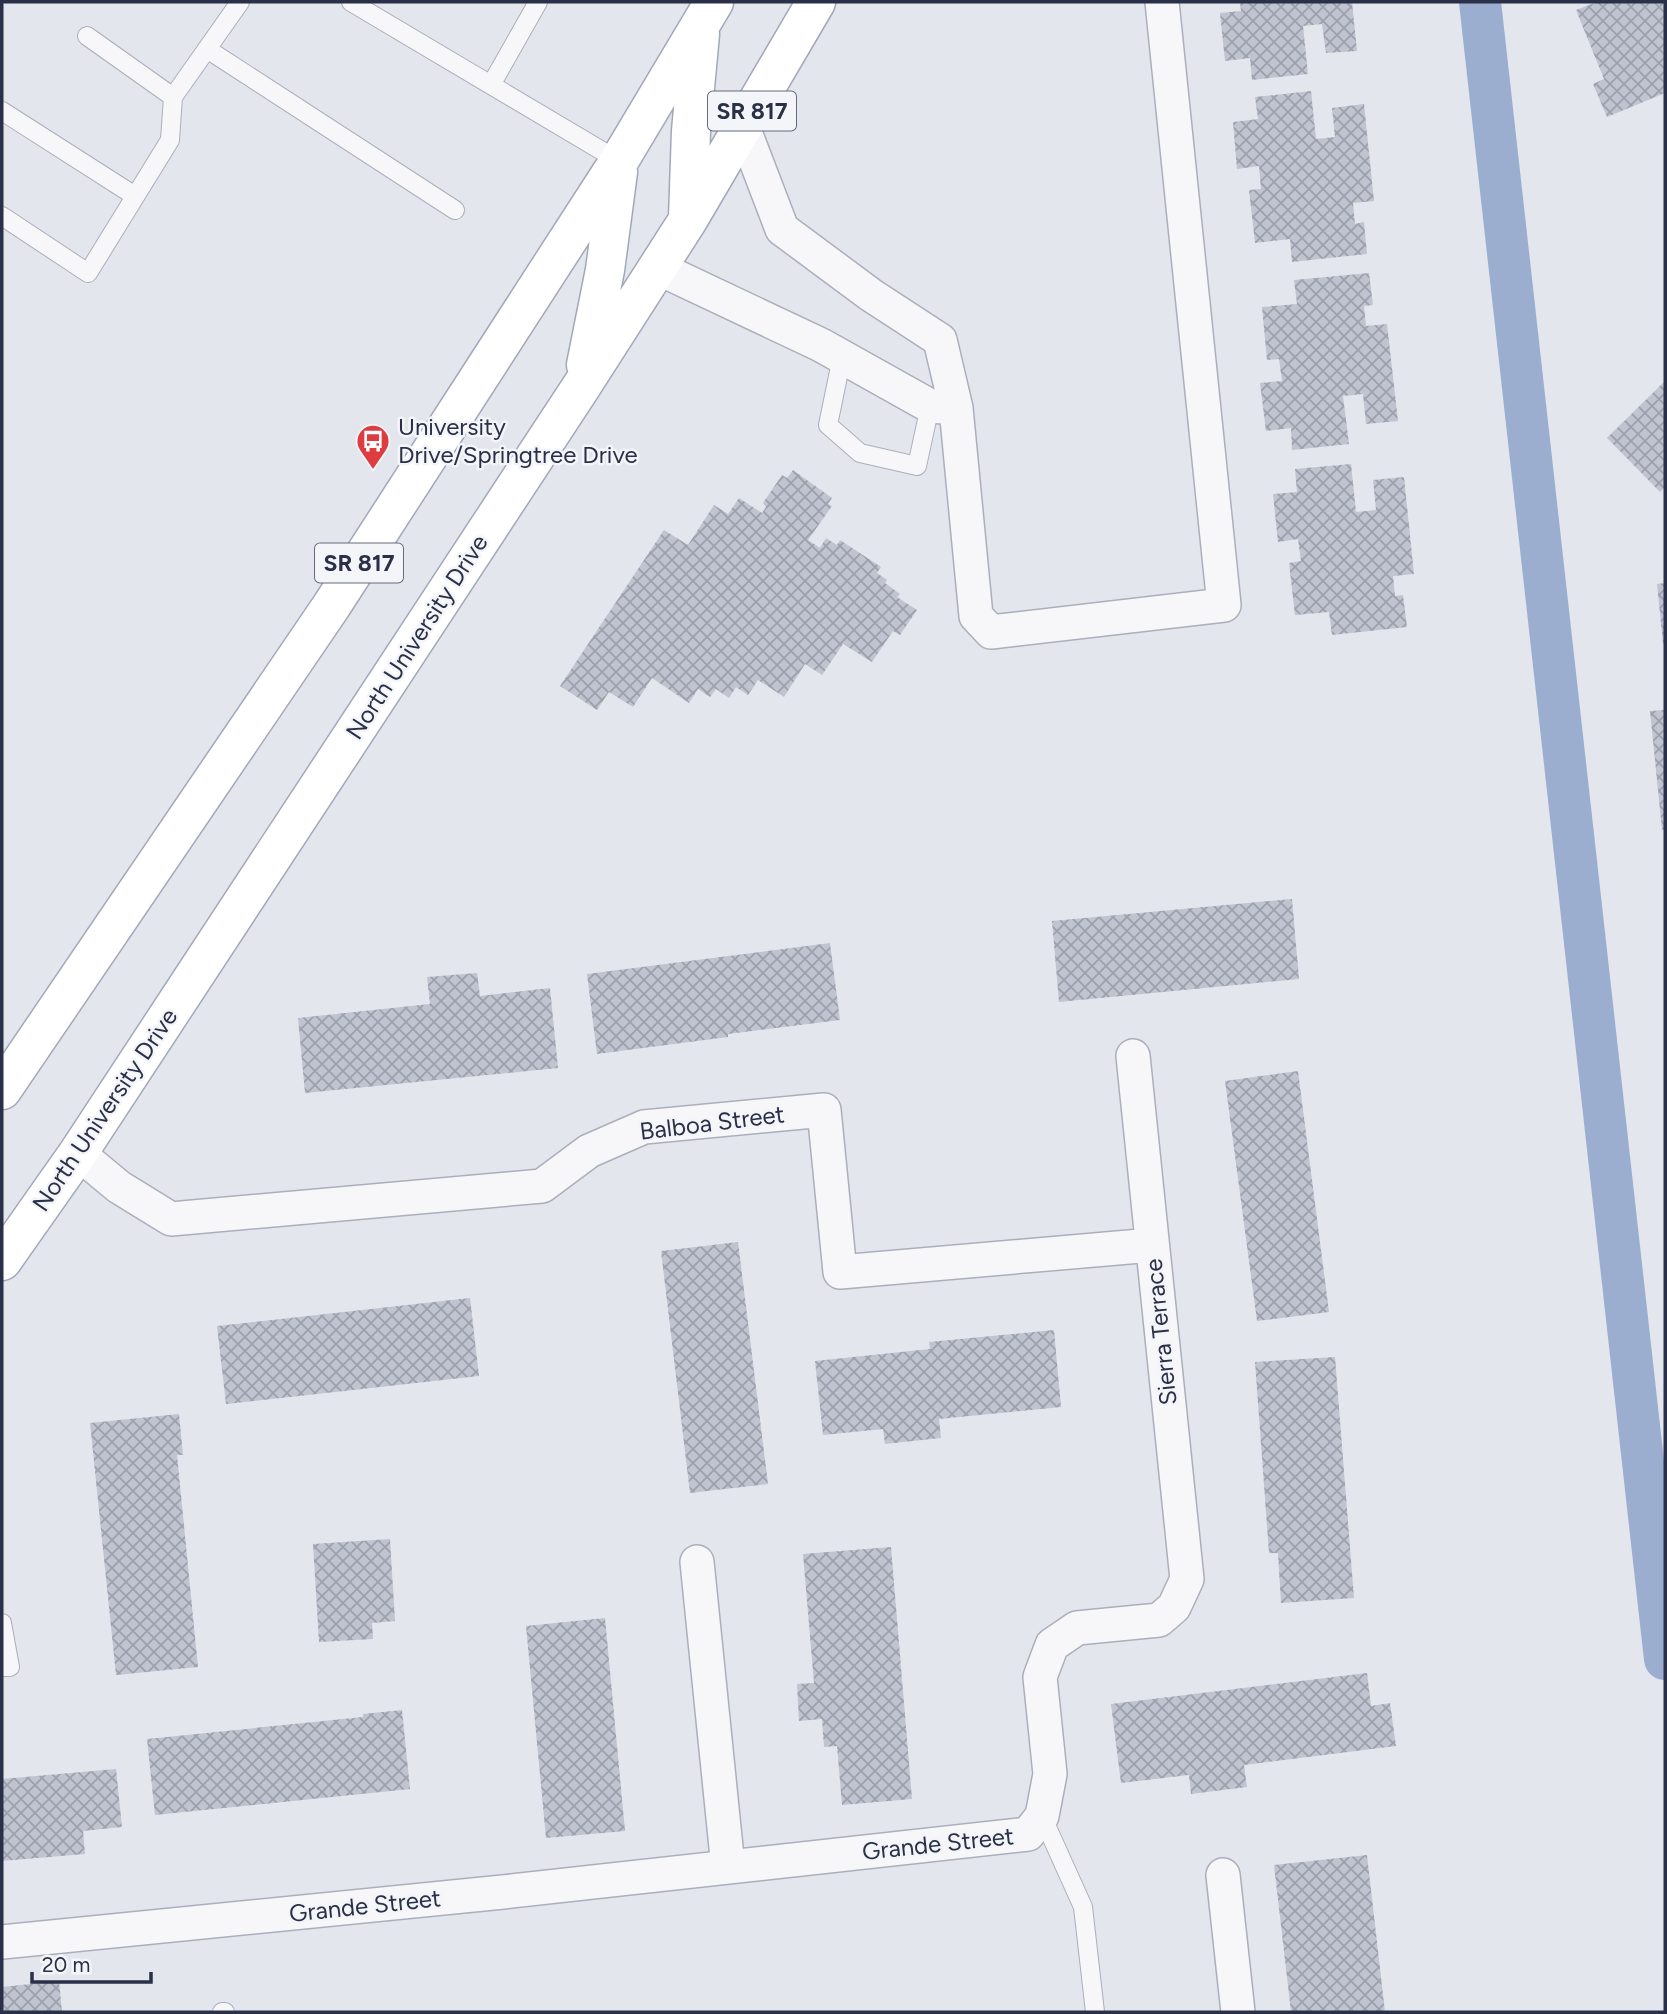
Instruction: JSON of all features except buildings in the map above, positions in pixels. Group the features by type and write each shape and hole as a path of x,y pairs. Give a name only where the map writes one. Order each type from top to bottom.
{"main road":[{"name":"North University Drive","path":"2,1261 78,1153 582,387 688,220 816,2"},
{"name":"SR 817","path":"3,1084 332,605 619,162 707,13"},
{"path":"688,220 691,131 707,13"},
{"path":"582,387 605,270 619,162"}],"street":[{"path":"743,128 782,229 871,295 940,340 943,407 976,615 991,632 1224,605 1162,2"},
{"path":"658,268 943,407"},
{"name":"Sierra Terrace","path":"1133,1056 1187,1579 1174,1606"},
{"name":"Balboa Street","path":"78,1153 119,1187 171,1219 542,1186 589,1151 644,1127 824,1110 840,1272 1152,1245"},
{"path":"697,1562 728,1867"},
{"name":"Grande Street","path":"2,1942 503,1892 1028,1834 1042,1816 1050,1774 1041,1677 1052,1645 1077,1628 1159,1620 1174,1606"},
{"path":"1223,1875 1238,2012"}],"lane":[{"path":"2,216 88,273 170,140 173,97 240,2"},
{"path":"351,2 619,162"},
{"path":"491,85 538,2"},
{"path":"87,36 173,97"},
{"path":"207,49 454,210"},
{"path":"2,111 135,196"},
{"path":"842,357 828,425 860,453 917,466 943,407"},
{"path":"2,1623 10,1667 2,1667"},
{"path":"1042,1816 1083,1907 1096,2012"}],"waterway":[{"path":"1480,2 1665,1659"}],"place":[{"name":"University Drive/Springtree Drive","path":"373,471"}]}
